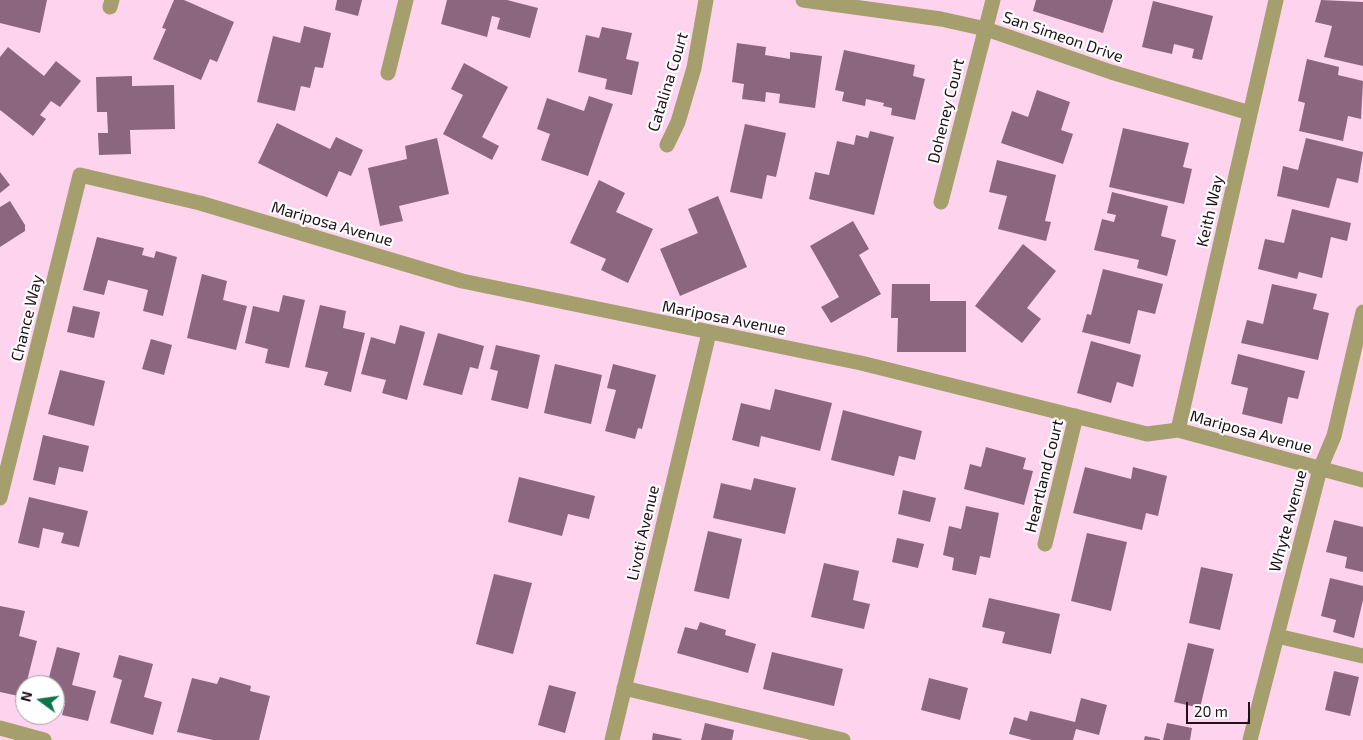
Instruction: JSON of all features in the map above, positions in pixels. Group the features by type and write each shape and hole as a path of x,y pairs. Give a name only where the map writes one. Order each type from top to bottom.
{"street":[{"path":"388,73 406,0"},
{"name":"Catalina Court","path":"667,145 678,122 694,68 706,0"},
{"name":"San Simeon Drive","path":"803,0 941,19 986,29 1120,75 1250,113"},
{"name":"Doheney Court","path":"941,202 993,0"},
{"name":"Keith Way","path":"1178,430 1276,0"},
{"name":"Mariposa Avenue","path":"80,175 200,203 462,281 861,363 1147,434 1178,430 1363,480"},
{"name":"Chance Way","path":"0,498 80,175"},
{"name":"Whyte Avenue","path":"1250,740 1320,469 1334,436 1363,312"},
{"name":"Livoti Avenue","path":"612,740 709,333"},
{"name":"Heartland Court","path":"1045,544 1076,416"},
{"path":"1277,636 1363,656"},
{"path":"624,688 843,740"},
{"path":"0,728 44,740"}],"building":[{"path":"0,0 47,0 40,33 0,23"},
{"path":"174,0 184,0 234,22 217,62 210,59 201,80 153,59 166,29 162,28"},
{"path":"337,0 362,0 358,16 335,10"},
{"path":"447,0 507,0 538,8 530,38 497,29 500,18 492,16 487,37 441,24"},
{"path":"1036,0 1113,0 1103,33 1033,11"},
{"path":"1321,0 1363,2 1363,66 1324,57 1332,26 1315,22"},
{"path":"1153,1 1213,16 1202,60 1192,58 1194,49 1174,44 1172,54 1142,47"},
{"path":"304,26 331,33 323,68 315,67 310,88 301,86 295,111 257,102 273,36 300,43"},
{"path":"602,27 632,33 626,59 639,62 632,95 605,89 607,79 578,72 586,35 599,38"},
{"path":"737,43 766,47 765,55 790,59 790,52 822,56 815,108 779,103 780,94 766,92 765,102 742,99 744,84 732,82"},
{"path":"8,47 44,76 56,61 81,81 60,107 51,101 40,115 46,119 33,136 0,110 0,57"},
{"path":"844,50 915,65 913,76 925,79 915,120 891,115 892,108 883,106 884,103 866,99 865,106 842,101 844,92 835,90"},
{"path":"1307,59 1339,67 1338,75 1363,81 1361,119 1348,116 1343,141 1299,131 1305,103 1298,101"},
{"path":"464,63 508,87 482,137 499,146 492,160 443,134 463,95 451,89"},
{"path":"132,76 132,86 174,85 175,129 130,130 131,154 99,155 98,133 108,133 107,112 97,112 96,77"},
{"path":"1037,90 1070,102 1061,130 1073,134 1063,164 1001,143 1012,111 1028,117"},
{"path":"589,96 613,104 588,176 541,160 550,134 537,129 547,98 584,111"},
{"path":"277,123 330,149 336,137 363,150 351,176 339,171 327,197 258,163"},
{"path":"745,124 786,133 776,177 767,175 762,199 730,192"},
{"path":"1123,128 1189,143 1183,167 1192,169 1184,204 1109,187"},
{"path":"870,131 894,137 874,215 809,199 815,172 829,175 837,141 854,145 856,135 868,138"},
{"path":"437,138 449,194 399,206 403,221 380,226 368,168 407,159 405,146"},
{"path":"1306,138 1363,152 1358,183 1337,178 1329,208 1277,196 1283,166 1298,170"},
{"path":"997,160 1056,175 1045,221 1051,222 1046,241 998,229 1007,196 989,192"},
{"path":"0,172 10,185 0,193"},
{"path":"599,180 625,193 616,212 653,229 628,283 601,270 606,259 570,243"},
{"path":"1112,192 1168,206 1161,236 1176,240 1167,276 1137,268 1139,260 1094,250 1102,219 1114,222 1116,215 1107,213"},
{"path":"718,196 747,267 680,296 660,249 698,233 688,209"},
{"path":"10,201 25,225 25,231 0,247 0,207"},
{"path":"1292,209 1351,223 1347,241 1331,237 1322,278 1299,272 1297,279 1258,269 1265,239 1284,243"},
{"path":"853,221 869,249 859,255 881,294 831,323 821,307 839,297 810,246"},
{"path":"97,237 144,248 142,255 154,258 156,251 177,257 163,316 143,311 148,290 108,280 104,295 83,290"},
{"path":"1023,244 1056,271 1027,308 1041,319 1022,343 975,306"},
{"path":"1103,269 1163,284 1155,314 1138,310 1130,344 1082,332 1087,314 1091,315"},
{"path":"202,274 227,281 223,300 247,306 236,350 187,338"},
{"path":"892,284 930,284 930,301 966,301 966,352 897,352 898,318 891,318"},
{"path":"1272,284 1317,294 1313,309 1329,313 1318,360 1241,343 1247,320 1263,324"},
{"path":"283,295 305,300 289,368 265,363 268,349 245,343 253,306 279,312"},
{"path":"320,305 346,311 343,328 365,333 351,392 324,385 328,372 305,367"},
{"path":"73,306 100,312 94,338 67,332"},
{"path":"400,325 425,332 407,400 382,393 386,380 361,374 371,337 395,344"},
{"path":"438,333 484,346 478,369 470,367 462,395 423,385"},
{"path":"151,339 172,345 164,375 142,369"},
{"path":"1091,341 1141,355 1133,387 1117,382 1111,403 1077,393"},
{"path":"496,345 540,355 528,409 491,400 498,371 490,369"},
{"path":"1238,354 1305,371 1298,399 1288,397 1282,424 1242,414 1248,388 1231,384"},
{"path":"555,364 602,375 591,424 544,413"},
{"path":"613,364 656,375 642,429 638,428 635,439 605,431 616,390 607,388"},
{"path":"60,370 105,381 94,426 48,414"},
{"path":"775,389 832,403 820,451 761,436 759,447 732,440 741,403 770,410"},
{"path":"843,410 922,431 915,460 899,456 894,476 831,460"},
{"path":"43,435 89,446 83,472 59,467 55,485 33,480"},
{"path":"986,447 1026,458 1023,469 1033,471 1024,505 964,489 970,464 981,467"},
{"path":"1085,467 1131,479 1133,467 1167,476 1158,516 1146,513 1142,530 1073,513"},
{"path":"519,477 595,496 589,519 568,514 562,536 508,522"},
{"path":"754,478 796,488 785,534 713,518 721,483 751,490"},
{"path":"903,490 936,498 930,522 898,514"},
{"path":"29,497 88,511 79,547 61,543 64,533 43,528 39,548 18,543"},
{"path":"966,506 999,513 990,558 980,556 976,575 952,570 954,558 943,555 949,526 961,529"},
{"path":"1334,520 1363,527 1363,572 1345,568 1347,557 1326,552"},
{"path":"708,531 742,539 729,599 694,591"},
{"path":"1087,533 1127,542 1111,611 1071,601"},
{"path":"897,538 924,544 918,568 892,562"},
{"path":"824,563 859,571 853,600 870,604 864,629 811,617"},
{"path":"1201,567 1233,574 1220,630 1189,623"},
{"path":"494,574 532,583 513,654 476,644"},
{"path":"1330,578 1363,586 1363,600 1354,638 1333,632 1336,620 1321,616"},
{"path":"989,598 1060,614 1051,654 1002,643 1005,632 982,627"},
{"path":"0,606 25,611 19,636 37,641 28,675 15,675 15,695 0,692"},
{"path":"700,622 726,630 725,635 756,644 748,673 677,653 685,627 697,630"},
{"path":"1188,643 1214,649 1200,708 1174,702"},
{"path":"57,647 80,653 72,685 96,691 88,721 65,716 65,675 50,675"},
{"path":"772,652 843,669 834,706 763,689"},
{"path":"119,655 153,664 144,697 162,702 153,735 110,723 122,680 113,677"},
{"path":"1334,671 1359,677 1350,716 1325,710"},
{"path":"220,677 251,686 250,691 270,696 259,740 213,740 177,732 192,678 217,684"},
{"path":"929,678 968,688 960,720 921,710"},
{"path":"549,685 576,692 565,733 538,725"},
{"path":"1081,698 1107,705 1099,735 1076,729 1073,740 1032,740 1009,734 1014,717 1027,721 1030,711 1075,722"},
{"path":"705,723 734,730 732,740 701,740"},
{"path":"1167,723 1192,728 1190,740 1163,740"},
{"path":"653,733 682,739 652,740"},
{"path":"1145,736 1160,739 1160,740 1144,740"}]}
